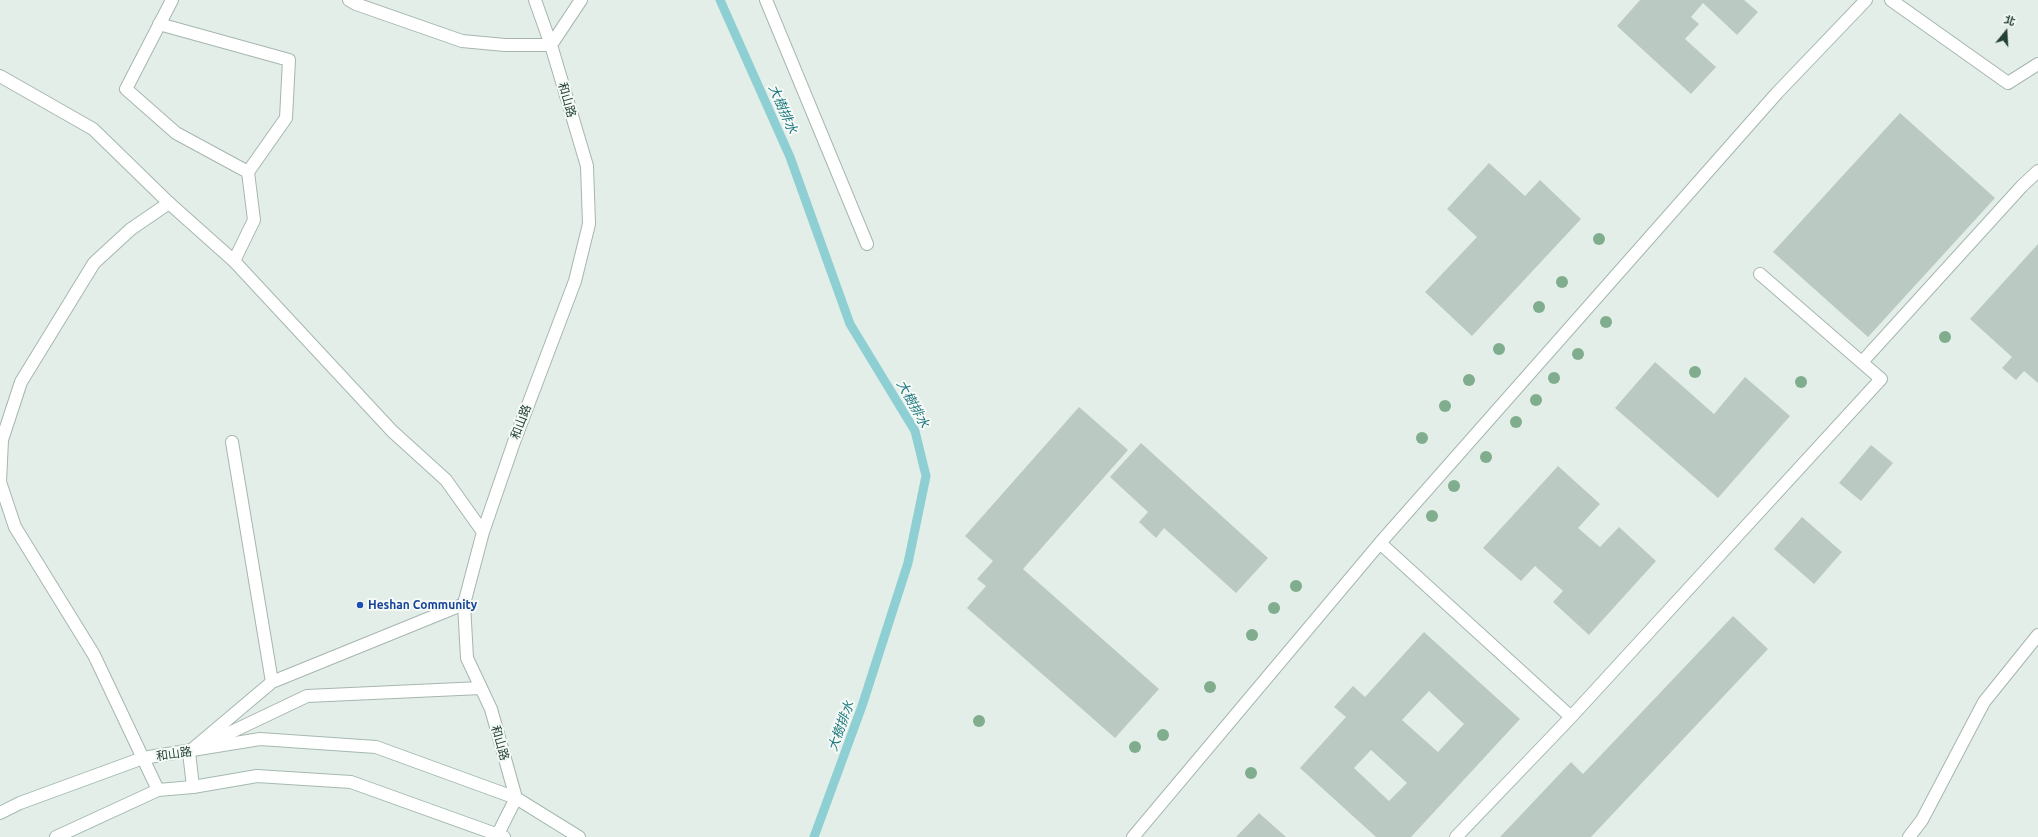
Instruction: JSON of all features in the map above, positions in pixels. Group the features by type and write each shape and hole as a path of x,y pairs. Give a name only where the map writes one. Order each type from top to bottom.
{"street":[{"path":"172,0 126,89 176,133 248,172"},
{"path":"349,0 356,4 462,41 505,45 551,45 581,0"},
{"name":"和山路","path":"516,798 490,709 467,658 464,604 483,532 514,442 575,281 589,224 587,166 551,45 535,0"},
{"path":"766,0 867,244"},
{"path":"1133,837 1380,543 1777,94 1866,0"},
{"path":"1891,0 2008,83 2038,64"},
{"path":"159,24 290,60 286,118 248,172 254,220 234,260"},
{"path":"1,77 93,129 169,203 234,260 392,431 446,480 483,532"},
{"path":"1862,362 2022,186 2038,171"},
{"path":"158,790 94,655 15,527 0,482 2,440 21,382 94,263 131,229 169,203"},
{"path":"1456,837 1571,717 1881,379 1760,274"},
{"path":"232,442 272,682"},
{"path":"1380,543 1571,717"},
{"path":"189,752 272,682 464,604"},
{"path":"1909,837 1922,820 1984,702 2038,635"},
{"path":"189,752 307,696 481,688"},
{"name":"和山路","path":"0,813 20,803 144,758 189,752 260,739 376,748 516,798 579,837"},
{"path":"189,752 193,786"},
{"path":"56,837 158,790 257,776 351,782 501,835 516,798"}],"building":[{"path":"1640,0 1744,0 1758,12 1737,35 1703,3 1691,17 1699,24 1685,39 1716,67 1691,94 1617,26"},
{"path":"1900,113 1995,198 1868,337 1773,252"},
{"path":"1489,163 1525,196 1540,180 1581,219 1472,336 1425,292 1477,237 1447,209"},
{"path":"2038,244 2038,383 2024,371 2016,380 2002,368 2012,357 1970,319"},
{"path":"1655,362 1714,414 1745,377 1790,416 1718,498 1615,408"},
{"path":"1079,407 1128,450 1023,569 1159,689 1115,738 967,608 986,586 977,579 993,561 965,536"},
{"path":"1141,443 1268,558 1236,593 1164,528 1156,538 1139,522 1148,512 1110,477"},
{"path":"1871,445 1893,463 1861,501 1839,483"},
{"path":"1558,466 1600,504 1578,528 1600,547 1619,527 1656,561 1589,635 1553,602 1563,591 1535,566 1521,581 1483,548"},
{"path":"1802,517 1842,552 1814,584 1774,549"},
{"path":"1733,616 1768,649 1591,837 1500,837 1571,762 1583,774"},
{"path":"1424,632 1520,719 1411,837 1376,837 1300,768 1346,717 1334,707 1353,686 1365,697","holes":["1429,691 1464,724 1438,752 1402,720","1371,750 1407,783 1389,801 1354,768"]},
{"path":"1259,813 1286,837 1236,837"}],"waterway":[{"name":"大樹排水","path":"720,0 790,157 850,324 915,431 926,476 908,563 862,706 814,837"}],"place":[{"name":"Heshan Community","path":"360,605"}]}
